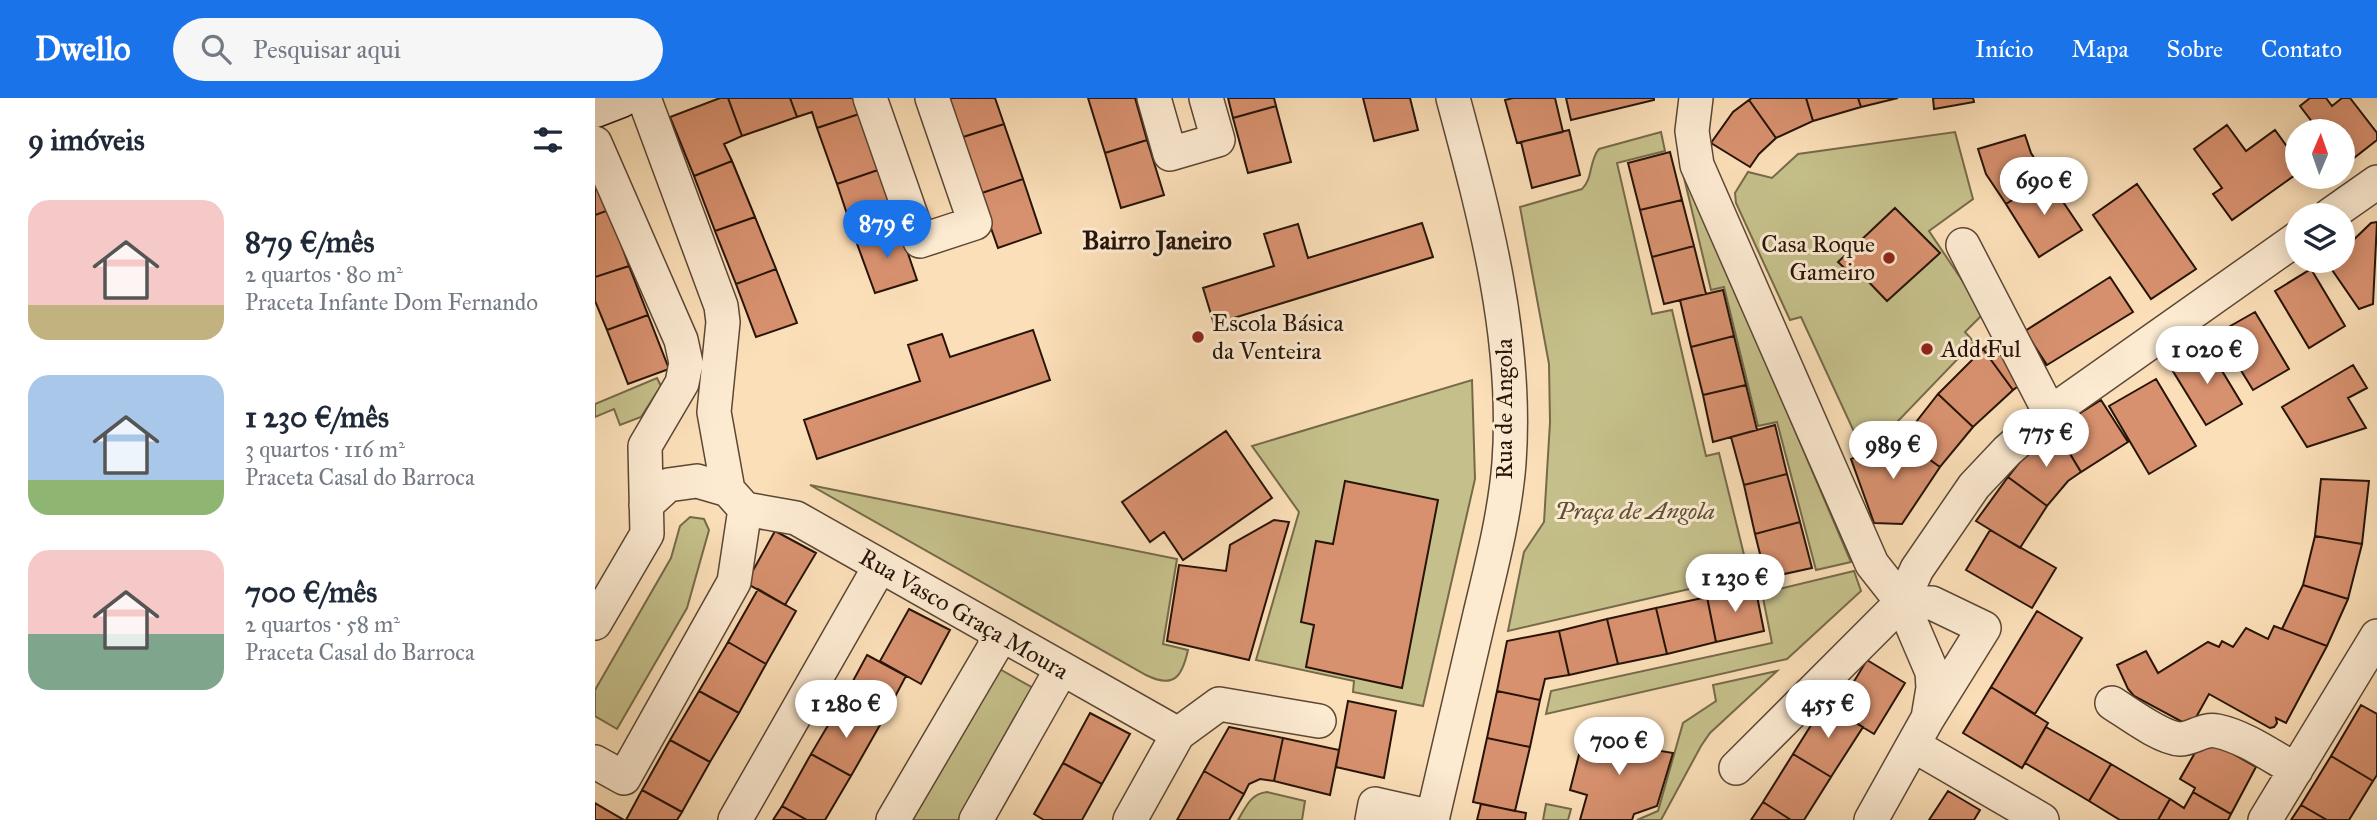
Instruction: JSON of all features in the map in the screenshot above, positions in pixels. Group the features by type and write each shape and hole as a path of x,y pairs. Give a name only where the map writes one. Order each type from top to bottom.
{"street":[{"path":"870,98 920,241 975,223 932,98"},
{"path":"1154,98 1170,154 1218,140 1206,98"},
{"name":"Rua de Angola","path":"1432,819 1499,533 1509,463 1503,316 1494,265 1453,98"},
{"path":"1696,98 1692,131 1697,165 1872,564 1902,602 1932,672 1933,688 1921,732"},
{"path":"595,762 624,778 734,582 736,499 714,412 721,306 615,101"},
{"path":"595,143 681,340 686,363 682,383 645,446 647,534 595,623"},
{"path":"2347,203 2377,182"},
{"path":"1963,245 2050,413"},
{"path":"1736,768 1902,602 1917,569 1974,486 2007,451 2050,413 2285,247"},
{"path":"681,340 721,335"},
{"name":"Rua Vasco Graça Moura","path":"646,505 668,485 697,481 736,499 796,518 1178,734"},
{"path":"735,820 880,566"},
{"path":"1871,820 1984,628 1932,603 1902,602"},
{"path":"893,820 1001,636"},
{"path":"2265,820 2377,636"},
{"path":"976,820 1061,670"},
{"path":"2112,703 2167,736 2179,739 2209,730 2219,731 2296,770"},
{"path":"1130,820 1178,734 1219,704 1319,722"},
{"path":"1921,732 2042,820"},
{"path":"1372,820 1375,804 1432,819"}],"green space":[{"name":"Praça de Angola","path":"1661,132 1665,151 1617,163 1652,314 1672,310 1706,456 1719,453 1748,571 1741,577 1508,631 1524,552 1544,522 1550,422 1549,364 1520,207 1582,189 1599,149"},
{"path":"1955,132 1973,199 1929,231 1984,313 1965,332 1974,342 1876,444 1862,449 1801,317 1790,320 1736,203 1735,193 1748,172 1772,178 1798,154"},
{"path":"1680,161 1851,562 1816,570 1777,422 1758,426 1724,287 1711,290"},
{"path":"657,378 661,386 641,417 620,425 614,409 595,417 595,404"},
{"path":"1472,380 1475,479 1423,706 1353,692 1354,681 1256,660 1299,512 1252,446"},
{"path":"810,485 1177,559 1163,644 1188,650 1183,667 1175,678 1170,680 1164,681 1146,675"},
{"path":"690,517 704,519 709,530 687,608 617,729 595,716 595,690 671,558 680,526"},
{"path":"1854,571 1861,591 1787,659 1546,714 1551,691 1772,643 1762,593"},
{"path":"996,667 1035,689 961,820 909,820"},
{"path":"1777,671 1710,733 1661,820 1637,820 1658,811 1683,723 1716,701 1713,685"},
{"path":"1267,792 1305,801 1302,820 1238,820 1252,798"},
{"path":"1546,804 1571,809 1568,820 1543,820"}],"building":[{"path":"720,98 728,98 742,136 724,144 732,161 694,176 670,117"},
{"path":"728,98 790,98 797,117 742,136"},
{"path":"790,98 853,98 859,114 817,128 812,112 797,117"},
{"path":"947,98 995,98 1004,124 960,138"},
{"path":"1088,98 1135,98 1147,140 1105,153"},
{"path":"1228,98 1274,98 1276,106 1233,118"},
{"path":"1363,98 1410,98 1418,130 1374,141"},
{"path":"1555,98 1563,132 1517,143 1505,100"},
{"path":"1566,98 1654,98 1654,100 1571,120"},
{"path":"1806,98 1813,121 1776,138 1749,100"},
{"path":"1806,98 1858,98 1861,107 1813,121"},
{"path":"1858,98 1898,98 1861,107"},
{"path":"1933,98 1973,98 1974,102 1934,109"},
{"path":"2310,98 2326,98 2332,106 2342,98 2350,98 2377,133 2377,140 2355,157 2355,119 2310,119 2300,106"},
{"path":"1749,100 1776,138 1750,167 1711,143 1733,112"},
{"path":"1276,106 1291,162 1248,173 1233,118"},
{"path":"859,114 878,170 837,184 817,128"},
{"path":"1004,124 1023,179 979,194 960,138"},
{"path":"2227,125 2246,151 2275,130 2285,144 2285,182 2232,220 2213,194 2222,188 2194,149"},
{"path":"1569,130 1580,175 1532,188 1521,142"},
{"path":"2025,135 2031,153 2047,178 2006,204 1986,174 1978,149"},
{"path":"1147,140 1164,195 1121,208 1105,153"},
{"path":"1670,152 1682,200 1640,210 1628,163"},
{"path":"732,161 755,217 715,231 694,176"},
{"path":"878,170 899,227 856,241 837,184"},
{"path":"595,174 609,210 595,215"},
{"path":"2047,178 2082,230 2039,257 2006,204"},
{"path":"1023,179 1041,233 998,248 979,194"},
{"path":"2137,184 2196,269 2151,299 2093,215"},
{"path":"1682,200 1694,246 1652,257 1640,210"},
{"name":"Casa Roque Gameiro","path":"1895,208 1940,253 1887,301 1863,276 1858,281 1838,262"},
{"path":"609,210 629,266 595,277 595,215"},
{"path":"755,217 776,269 736,284 715,231"},
{"path":"2377,222 2373,304 2359,309 2334,273 2355,273 2355,238 2371,223"},
{"path":"1422,223 1433,257 1214,324 1203,288 1274,266 1264,234 1298,224 1308,258"},
{"path":"899,227 917,280 875,293 856,241"},
{"path":"1694,246 1706,294 1664,304 1652,257"},
{"path":"629,266 648,315 607,330 595,301 595,277"},
{"path":"776,269 797,323 756,337 736,284"},
{"path":"2304,273 2313,273 2345,326 2309,348 2275,291"},
{"path":"2110,277 2133,312 2047,365 2025,331"},
{"path":"1723,290 1734,336 1691,347 1680,300"},
{"path":"2255,312 2289,369 2253,390 2218,333"},
{"path":"648,315 669,369 628,384 607,330"},
{"path":"2019,323 2046,365 2013,390 1983,349"},
{"path":"1033,330 1050,380 817,459 804,420 920,381 908,345 942,334 950,357"},
{"path":"1734,336 1746,385 1703,395 1691,347"},
{"path":"2207,346 2242,404 2206,425 2171,368"},
{"path":"1983,349 2013,390 1973,427 1938,394"},
{"path":"2353,365 2367,388 2348,398 2366,428 2307,447 2282,407"},
{"path":"2156,379 2196,446 2149,474 2109,406"},
{"path":"1746,385 1757,430 1713,442 1703,395"},
{"path":"1938,394 1973,427 1940,467 1902,440"},
{"path":"2101,400 2128,442 2081,472 2055,429"},
{"path":"1775,425 1787,474 1744,485 1731,437"},
{"path":"2055,429 2081,472 2068,481 2047,506 2008,477 2024,457"},
{"path":"1226,431 1272,498 1183,560 1164,532 1150,542 1122,502"},
{"path":"1902,440 1940,467 1902,524 1874,523 1851,459 1886,445 1891,453"},
{"path":"1787,474 1800,522 1755,534 1744,485"},
{"path":"2008,477 2047,506 2020,548 1976,521"},
{"path":"2321,479 2369,481 2362,544 2315,536"},
{"path":"1345,481 1438,500 1402,688 1306,667 1314,625 1301,622 1316,541 1333,544"},
{"path":"1274,520 1289,522 1249,660 1167,641 1179,565 1226,571 1230,545"},
{"path":"1800,522 1812,568 1766,578 1755,534"},
{"path":"1990,530 2056,568 2032,608 1966,570"},
{"path":"775,531 816,553 785,605 746,583"},
{"path":"2315,536 2362,544 2348,599 2303,585"},
{"path":"2303,585 2348,599 2327,646 2282,629"},
{"path":"1755,586 1764,631 1716,642 1707,597"},
{"path":"758,589 796,611 766,664 728,642"},
{"path":"1707,597 1716,642 1667,654 1656,608"},
{"path":"1656,608 1667,654 1618,664 1607,619"},
{"path":"909,609 950,630 921,684 880,661"},
{"path":"2037,611 2082,638 2035,714 1991,687"},
{"path":"1607,619 1618,664 1569,675 1559,631"},
{"path":"2274,626 2327,646 2286,723 2276,718 2277,723 2270,728 2209,694 2194,721 2186,724 2134,696 2117,665 2146,651 2158,673 2208,642 2219,647 2222,641 2233,647 2246,628 2268,639"},
{"path":"1559,631 1569,675 1545,679 1540,700 1497,691 1507,641"},
{"path":"728,642 766,664 739,713 699,691"},
{"path":"867,655 906,676 880,725 840,705"},
{"path":"1867,660 1905,683 1874,734 1836,711"},
{"path":"1991,687 2048,723 2022,768 1963,733"},
{"path":"699,691 739,713 710,762 670,740"},
{"path":"1497,691 1540,700 1530,747 1487,738"},
{"path":"1348,701 1396,711 1384,778 1336,767"},
{"path":"1825,703 1863,727 1831,777 1793,754"},
{"path":"840,705 880,725 851,776 811,754"},
{"path":"2361,705 2377,714 2377,775 2373,781 2331,756"},
{"path":"1090,713 1130,734 1102,784 1063,763"},
{"path":"1229,727 1283,738 1274,781 1260,779 1249,784 1244,794 1204,771"},
{"path":"2046,727 2111,764 2089,801 2025,763"},
{"path":"1646,730 1643,748 1673,753 1657,806 1634,814 1632,820 1580,820 1587,795 1570,790 1584,735 1605,740"},
{"path":"2204,737 2256,767 2231,814 2193,792 2195,788 2180,779"},
{"path":"1283,738 1339,750 1330,795 1274,781"},
{"path":"1487,738 1530,747 1515,811 1473,802"},
{"path":"670,740 710,762 682,812 642,790"},
{"path":"811,754 851,776 825,820 807,820 782,806"},
{"path":"1793,754 1831,777 1804,820 1791,820 1763,802"},
{"path":"2331,756 2373,781 2349,820 2327,820 2301,805"},
{"path":"1063,763 1102,784 1082,820 1044,820 1034,814"},
{"path":"2111,764 2170,799 2158,820 2120,820 2089,801"},
{"path":"1204,771 1244,794 1229,820 1177,820"},
{"path":"642,790 682,812 677,820 626,820"},
{"path":"1948,791 1980,810 1974,820 1929,820"},
{"path":"2193,792 2231,814 2228,820 2158,820 2170,799 2184,808"},
{"path":"1763,802 1791,820 1751,820"},
{"path":"595,803 624,820 595,820"},
{"path":"1481,804 1526,813 1525,820 1477,820"},
{"path":"2301,805 2327,820 2291,820"},
{"path":"782,806 807,820 773,820"}],"place":[{"name":"Casa Roque Gameiro","path":"1889,258"},
{"name":"Escola Básica da Venteira","path":"1198,337"},
{"name":"Add Ful","path":"1927,349"}],"district":[{"name":"Bairro Janeiro","path":"1157,240"}]}
